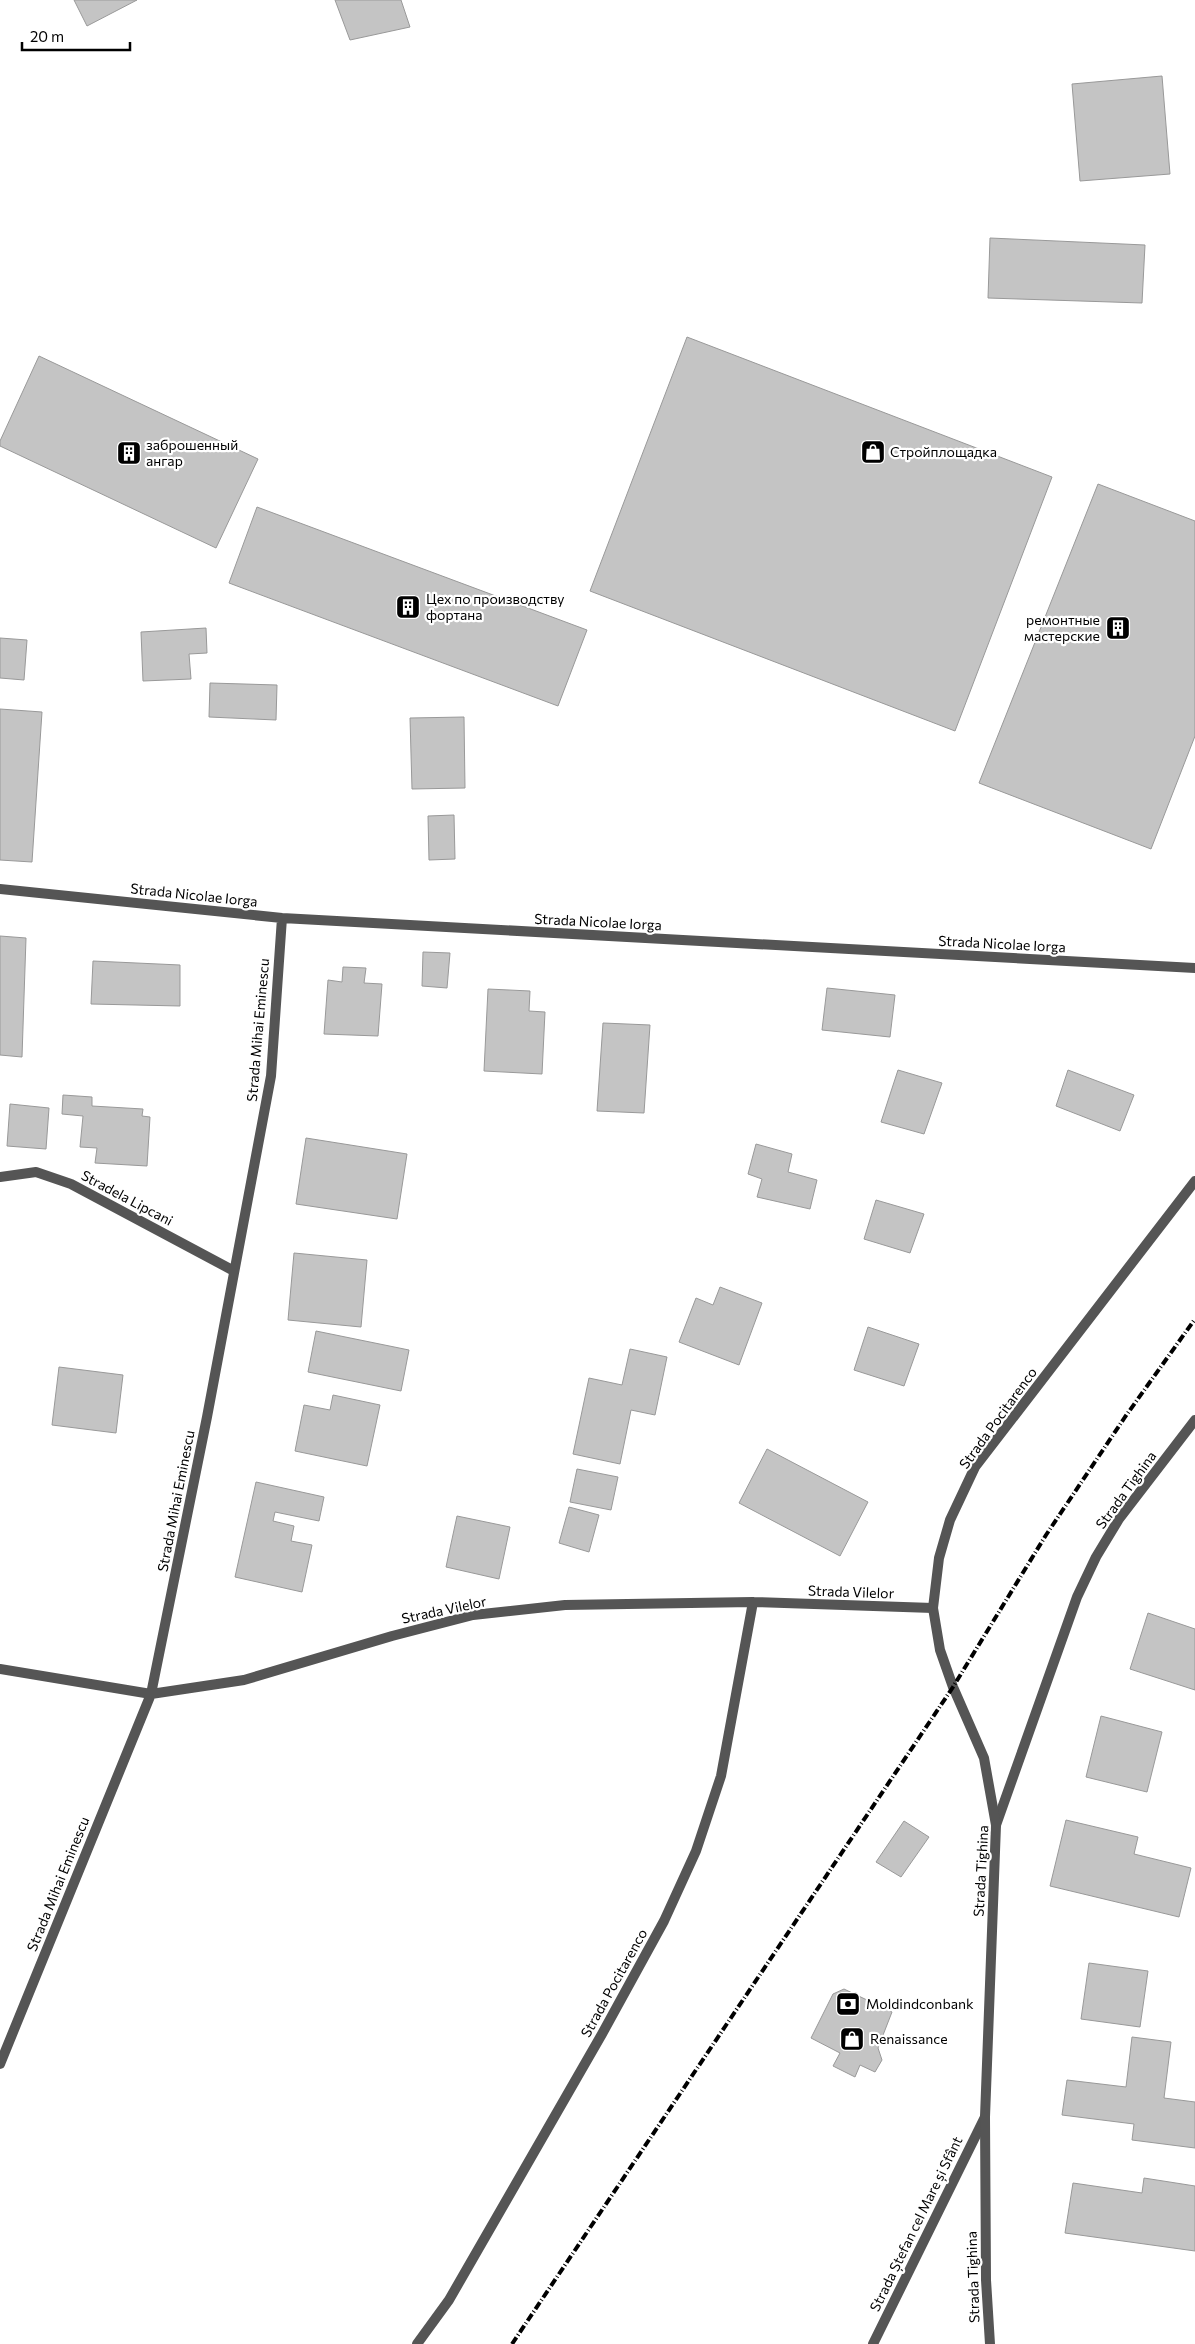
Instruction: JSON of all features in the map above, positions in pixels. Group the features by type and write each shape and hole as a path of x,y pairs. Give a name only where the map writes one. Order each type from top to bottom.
{"street":[{"name":"Strada Nicolae Iorga","path":"0,889 282,918 1195,968"},
{"name":"Strada Mihai Eminescu","path":"0,2064 151,1694 271,1076 282,918"},
{"name":"Stradela Lipcani","path":"0,1177 36,1172 71,1184 234,1271"},
{"name":"Strada Pocitarenco","path":"996,1824 984,1758 940,1650 933,1608 939,1558 947,1529 975,1467 1195,1181"},
{"name":"Strada Tighina","path":"990,2344 986,2280 984,2117 996,1824 1077,1598 1096,1557 1119,1519 1195,1420"},
{"name":"Strada Pocitarenco","path":"416,2344 449,2300 602,2034 664,1921 696,1851 721,1776 753,1602"},
{"name":"Strada Vilelor","path":"0,1669 151,1694 244,1680 392,1636 473,1616 565,1605 753,1602 933,1608"},
{"name":"Strada Ștefan cel Mare și Sfânt","path":"873,2344 984,2117"}],"building":[{"path":"74,0 137,0 87,26"},
{"path":"335,0 401,0 410,27 350,40"},
{"path":"1162,76 1170,174 1080,181 1072,84"},
{"path":"990,238 1145,245 1142,303 988,298"},
{"path":"687,337 1052,477 955,731 590,591"},
{"name":"заброшенный ангар","path":"39,356 258,459 216,548 0,446 0,441"},
{"name":"ремонтные мастерские","path":"1098,484 1195,521 1195,736 1151,849 979,783"},
{"name":"Цех по производству фортана","path":"257,507 587,630 558,706 229,583"},
{"path":"206,628 207,653 189,654 191,679 143,681 141,632"},
{"path":"0,638 27,640 24,680 0,678"},
{"path":"210,683 277,685 276,720 209,717"},
{"path":"0,709 42,712 32,862 0,860"},
{"path":"464,717 465,788 412,789 410,718"},
{"path":"454,815 455,859 429,860 428,816"},
{"path":"0,936 26,938 22,1057 0,1055"},
{"path":"423,952 450,953 447,988 422,986"},
{"path":"93,961 180,965 180,1006 91,1004"},
{"path":"343,967 366,968 364,983 382,984 378,1036 324,1034 328,980 342,982"},
{"path":"827,988 895,995 890,1037 822,1030"},
{"path":"488,989 530,991 529,1011 545,1012 542,1074 484,1071"},
{"path":"603,1023 650,1025 644,1113 597,1111"},
{"path":"898,1070 942,1083 924,1134 881,1122"},
{"path":"1068,1070 1134,1095 1120,1131 1056,1106"},
{"path":"63,1095 92,1097 92,1106 143,1109 142,1116 150,1117 147,1166 95,1163 97,1148 80,1147 83,1116 62,1114"},
{"path":"10,1104 49,1108 46,1149 7,1146"},
{"path":"306,1138 407,1154 397,1219 296,1204"},
{"path":"756,1144 792,1154 788,1172 817,1180 810,1209 757,1197 762,1179 748,1174"},
{"path":"876,1200 924,1214 910,1253 864,1239"},
{"path":"294,1253 367,1260 361,1327 288,1320"},
{"path":"720,1287 762,1303 739,1365 679,1342 696,1298 713,1305"},
{"path":"868,1327 919,1344 904,1386 854,1370"},
{"path":"316,1331 409,1350 401,1391 308,1372"},
{"path":"630,1349 667,1357 655,1415 631,1410 620,1464 573,1454 589,1378 622,1385"},
{"path":"59,1367 123,1375 116,1433 52,1425"},
{"path":"333,1395 380,1405 367,1466 295,1451 304,1405 330,1410"},
{"path":"767,1449 868,1502 840,1556 739,1503"},
{"path":"577,1469 618,1477 611,1510 570,1502"},
{"path":"256,1482 324,1497 319,1521 275,1512 273,1521 294,1526 291,1541 312,1545 302,1592 235,1577"},
{"path":"569,1507 599,1515 589,1552 559,1543"},
{"path":"457,1516 510,1527 499,1579 446,1567"},
{"path":"1148,1613 1195,1629 1195,1690 1130,1669"},
{"path":"1101,1716 1162,1732 1147,1792 1086,1777"},
{"path":"1066,1820 1138,1837 1134,1854 1191,1868 1179,1917 1050,1886"},
{"path":"904,1821 929,1837 901,1877 876,1862"},
{"path":"1089,1963 1148,1971 1140,2027 1081,2019"},
{"path":"844,1989 892,2012 878,2048 882,2060 875,2072 860,2065 855,2077 833,2066 840,2053 811,2038 833,1994"},
{"path":"1132,2037 1171,2042 1164,2098 1195,2102 1195,2148 1132,2140 1134,2124 1062,2115 1067,2080 1126,2087"},
{"path":"1144,2178 1195,2186 1195,2251 1065,2233 1073,2183 1142,2193"}],"railway":[{"path":"512,2344 953,1687 1046,1535 1125,1417 1195,1319"}],"place":[{"name":"Стройплощадка","path":"873,452"},
{"name":"заброшенный ангар","path":"129,453"},
{"name":"Цех по производству фортана","path":"408,607"},
{"name":"ремонтные мастерские","path":"1118,628"},
{"name":"Moldindconbank","path":"848,2004"},
{"name":"Renaissance","path":"852,2039"}]}
